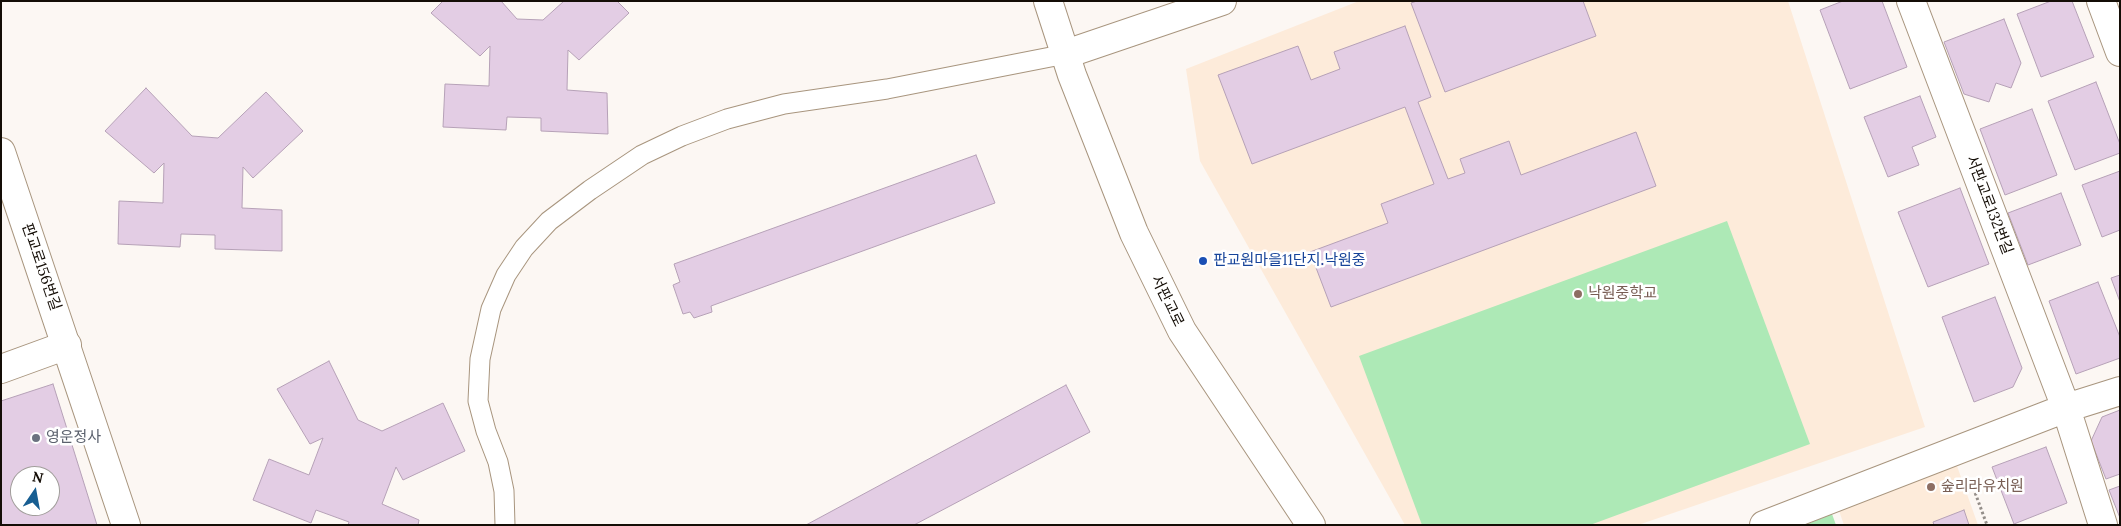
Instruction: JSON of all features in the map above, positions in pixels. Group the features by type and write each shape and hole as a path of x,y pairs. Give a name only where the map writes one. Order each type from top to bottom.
{"street":[{"name":"서판교로","path":"1048,1 1066,54 1134,233 1182,331 1311,525"},
{"path":"1066,54 1222,1"},
{"name":"서판교로132번길","path":"1911,1 2066,408 2103,525"},
{"path":"2101,1 2120,52"},
{"name":"판교로156번길","path":"1,152 8,191 67,344 126,525"},
{"path":"1,369 67,344"},
{"path":"1764,525 2066,408 2120,391"}],"lane":[{"path":"505,525 504,491 498,462 486,431 478,401 480,359 491,309 506,275 524,248 549,221 590,190 642,155 682,136 727,119 784,104 887,89 1066,54"}],"path":[{"path":"1959,450 1987,525"}],"shaded area":[{"name":"낙원중학교","path":"1359,1 1788,1 1925,427 1638,525 1405,525 1200,161 1186,69"},
{"name":"숲리라유치원","path":"1957,466 1978,525 1844,525 1838,508"}],"green space":[{"path":"1727,221 1810,444 1590,525 1422,525 1359,356"},
{"path":"1832,514 1836,525 1805,525"}],"building":[{"path":"443,1 501,1 517,19 543,20 564,1 617,1 629,13 579,60 568,50 567,90 607,93 608,134 541,131 541,118 507,117 506,130 443,127 445,84 489,86 490,46 480,56 431,13"},
{"path":"1417,1 1583,1 1596,36 1445,92 1411,3"},
{"path":"1843,1 1882,1 1907,67 1850,89 1820,10"},
{"path":"2051,1 2072,1 2094,57 2041,77 2017,14"},
{"path":"2004,19 2021,63 2011,88 1996,83 1989,102 1964,94 1944,42"},
{"path":"1405,26 1431,97 1418,102 1448,179 1465,173 1460,159 1509,141 1521,175 1636,132 1656,186 1331,307 1310,252 1388,223 1381,204 1434,184 1405,107 1252,164 1218,75 1298,46 1311,80 1340,69 1334,52"},
{"path":"2096,82 2120,144 2120,153 2075,170 2048,101"},
{"path":"146,88 192,136 218,138 266,92 303,131 253,178 243,167 242,208 282,210 282,251 215,249 215,235 181,234 180,247 118,244 119,201 163,203 164,163 154,173 105,131"},
{"path":"1920,96 1936,137 1912,147 1919,165 1888,177 1864,117"},
{"path":"2032,109 2057,175 2005,195 1980,129"},
{"path":"976,155 995,203 711,306 712,312 694,318 690,312 683,314 673,285 680,282 674,264"},
{"path":"2120,171 2120,230 2102,237 2082,185"},
{"path":"1960,188 1989,264 1928,287 1898,212"},
{"path":"2061,193 2081,245 2028,265 2008,213"},
{"path":"2120,275 2120,302 2111,278"},
{"path":"2098,282 2120,337 2120,358 2076,374 2049,301"},
{"path":"1995,297 2022,368 2013,387 1974,402 1942,317"},
{"path":"329,361 358,420 382,431 443,403 465,451 403,480 396,467 382,504 419,520 418,525 348,525 349,522 316,510 311,523 253,500 269,459 309,475 323,438 310,444 277,389"},
{"name":"영운정사","path":"53,384 97,525 1,525 1,401"},
{"path":"1066,385 1090,432 914,525 806,525"},
{"path":"2120,410 2120,474 2106,479 2091,441 2102,417"},
{"path":"2046,447 2067,503 2014,524 1992,467"},
{"path":"2120,486 2120,518 2109,490"},
{"path":"1964,510 1969,525 1934,525 1933,522"}],"place":[{"name":"판교원마을11단지.낙원중","path":"1203,261"},
{"name":"낙원중학교","path":"1578,294"},
{"name":"영운정사","path":"36,438"},
{"name":"숲리라유치원","path":"1931,487"}]}
